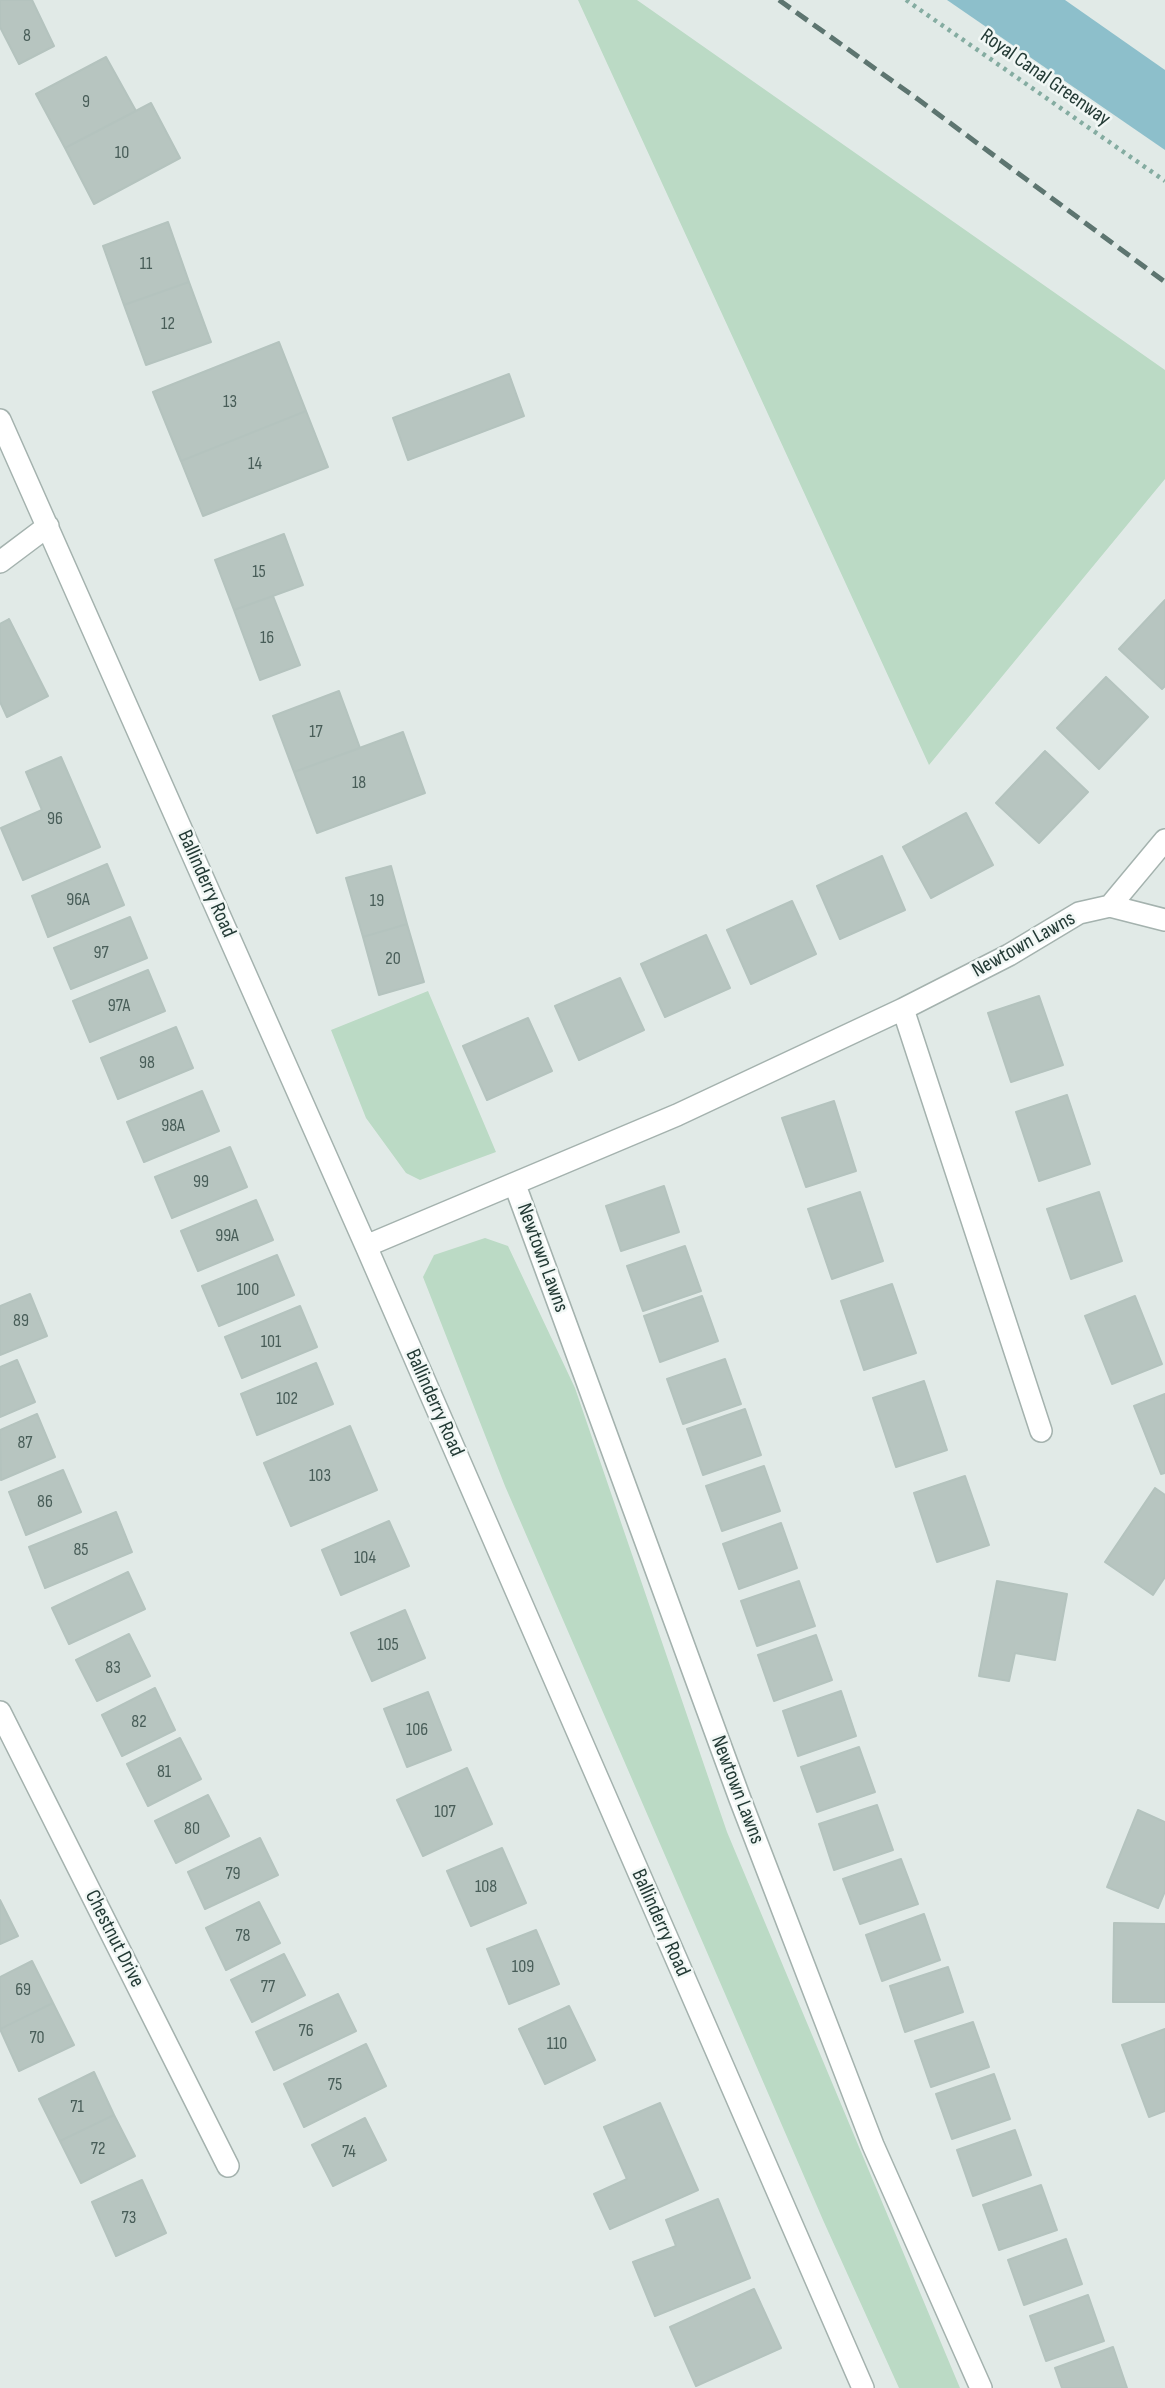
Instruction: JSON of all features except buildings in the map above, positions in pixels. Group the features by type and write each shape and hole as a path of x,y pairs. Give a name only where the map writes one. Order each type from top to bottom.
{"street":[{"name":"Ballinderry Road","path":"0,420 366,1246 863,2388"},
{"path":"0,562 48,526"},
{"path":"1110,906 1165,840"},
{"name":"Newtown Lawns","path":"366,1246 677,1115 903,1009 1009,955 1079,913 1110,906 1165,920"},
{"path":"903,1009 1041,1431"},
{"name":"Newtown Lawns","path":"515,1185 740,1799 863,2119 981,2388"},
{"name":"Chestnut Drive","path":"0,1712 228,2166"}],"path":[{"name":"Royal Canal Greenway","path":"906,0 1165,181"}],"green space":[{"path":"578,0 637,0 1165,370 1165,479 929,765"},
{"path":"428,991 496,1152 420,1180 406,1173 366,1118 331,1030"},
{"path":"485,1238 508,1246 575,1388 727,1832 960,2388 899,2388 823,2220 505,1486 423,1277 434,1255"}],"water":[{"path":"947,0 1065,0 1165,70 1165,150"}],"railway":[{"path":"779,0 1165,282"}]}
